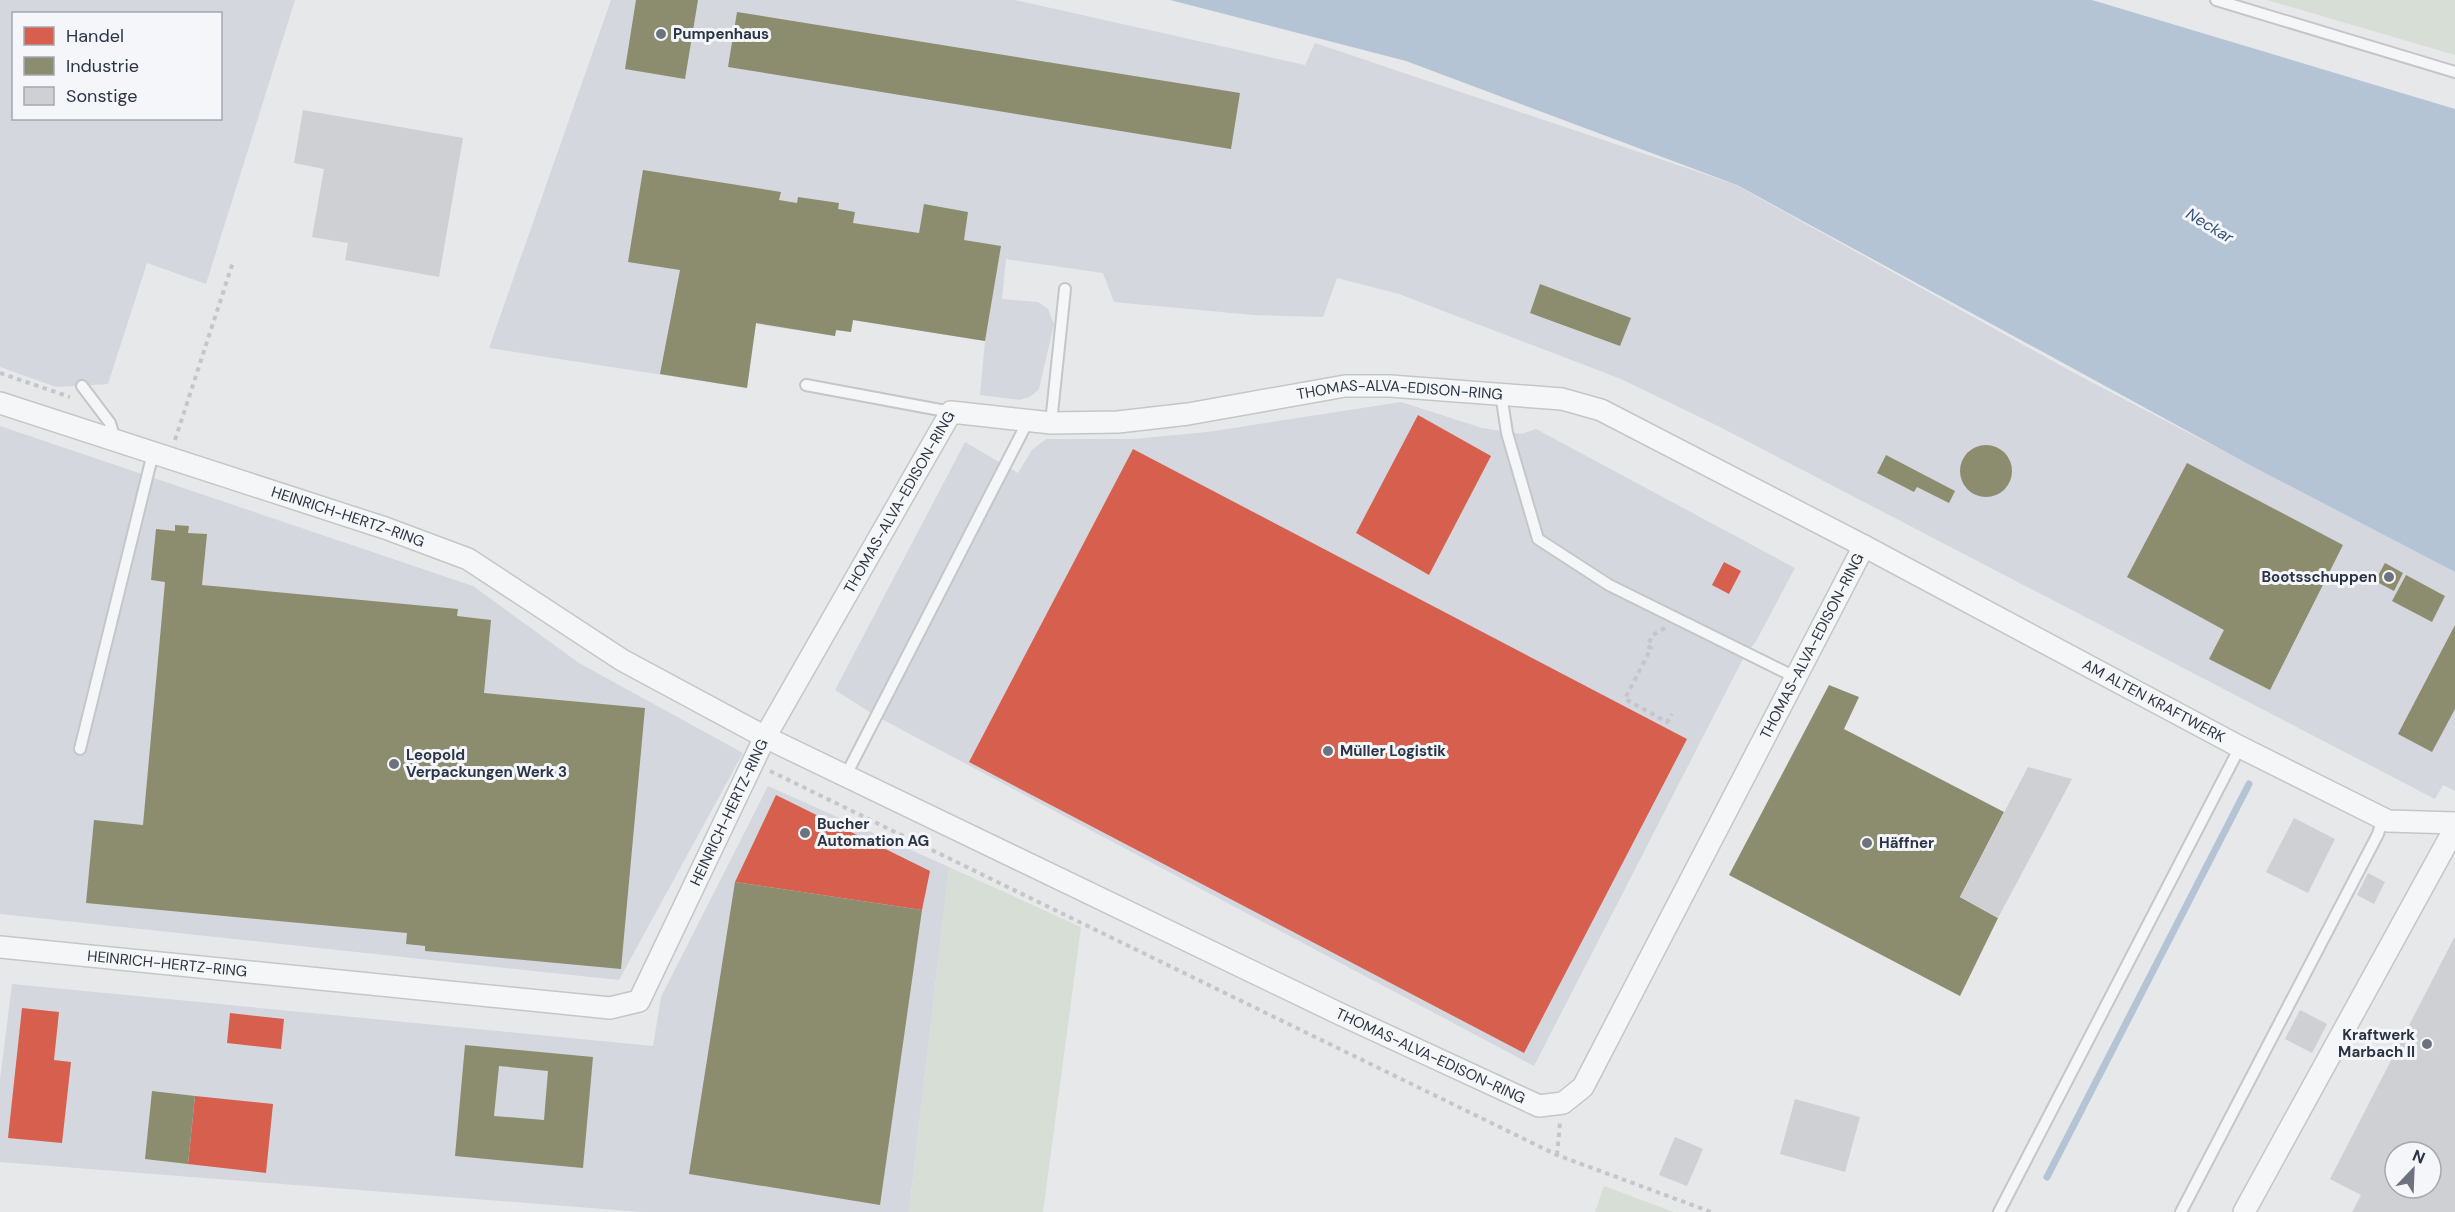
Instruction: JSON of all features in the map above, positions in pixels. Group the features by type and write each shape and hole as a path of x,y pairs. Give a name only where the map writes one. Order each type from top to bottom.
{"street":[{"name":"THOMAS-ALVA-EDISON-RING","path":"1345,386 1390,386 1501,394 1562,399 1601,410 1864,546 1583,1087 1563,1103 1539,1107 1329,1009 765,737 951,412 1051,423 1118,422 1188,414 1345,386"},
{"name":"HEINRICH-HERTZ-RING","path":"0,403 385,528 468,559 622,660 765,737 639,1001 610,1008 0,947"},
{"name":"AM ALTEN KRAFTWERK","path":"1864,546 2240,747 2384,818 2455,826"},
{"path":"2244,1212 2455,826"}],"lane":[{"path":"2216,0 2455,72"},
{"path":"1051,423 1065,289"},
{"path":"806,385 951,412"},
{"path":"82,386 110,423 115,440"},
{"path":"1501,394 1507,433 1538,540 1609,585 1797,678"},
{"path":"846,775 1028,421"},
{"path":"80,749 161,455"},
{"path":"1999,1212 2240,747"},
{"path":"2181,1212 2378,834 2384,818"}],"path":[{"path":"161,455 233,262"},
{"path":"0,373 98,407"},
{"path":"1672,714 1667,722 1625,699 1651,648 1647,646 1653,635 1663,629 1676,627 1687,632 1690,625"},
{"path":"753,763 1557,1155 1711,1212"},
{"path":"1557,1155 1563,1103"}],"shaded area":[{"path":"0,0 295,0 206,284 147,263 108,384 56,387 0,367"},
{"path":"611,0 1015,0 1305,65 1315,43 1734,184 2076,374 2455,572 2455,791 2443,785 2435,799 1718,426 1621,379 1399,294 1337,278 1323,317 1253,315 1114,302 1103,273 1006,259 1002,299 1038,302 1048,309 1054,324 1039,389 1030,397 1019,400 980,395 985,341 853,320 851,332 837,330 835,336 756,324 747,388 489,348"},
{"path":"2267,0 2455,0 2455,55"},
{"path":"1401,402 1482,428 1522,434 1536,429 1795,568 1755,643 1746,653 1534,1066 876,716 835,690 965,442 1018,473 1032,450 1046,439 1132,439 1208,432"},
{"path":"0,426 473,586 579,663 743,753 619,980 0,914"},
{"path":"768,786 949,867 909,1212 642,1212 0,1162 0,1080 12,984 653,1046 661,997"},
{"path":"949,867 1081,927 1043,1212 909,1212"},
{"path":"1604,1186 1674,1212 1595,1212"}],"water":[{"name":"Neckar","path":"1170,0 2092,0 2455,109 2455,572 2246,463 1737,185 1406,61"}],"building: Handel":[{"path":"1418,415 1491,456 1429,575 1356,533"},
{"name":"Müller Logistik","path":"1133,449 1687,739 1524,1053 969,762"},
{"path":"1724,562 1741,571 1729,594 1712,585"},
{"name":"Bucher Automation AG","path":"776,795 930,871 922,910 735,882"},
{"path":"22,1008 59,1012 54,1060 71,1062 62,1143 8,1138"},
{"path":"230,1013 284,1019 281,1049 227,1043"},
{"path":"195,1096 273,1104 266,1173 188,1164"}],"building: Industrie":[{"name":"Pumpenhaus","path":"636,0 698,0 685,79 625,69"},
{"path":"737,12 1240,93 1231,149 728,67"},
{"path":"643,170 781,192 779,200 797,203 798,197 839,203 838,209 855,212 853,223 919,233 924,204 968,212 964,240 1001,246 985,341 853,320 851,332 836,330 835,336 756,323 747,388 660,374 680,270 628,262"},
{"path":"1540,284 1631,318 1620,346 1530,313"},
{"path":"1981,445 1991,445 2001,449 2008,456 2012,471 2008,486 2001,493 1991,497 1981,497 1971,493 1964,486 1960,476 1960,466 1964,456 1971,449"},
{"path":"1886,455 1955,491 1949,503 1917,487 1914,492 1877,473"},
{"path":"2187,463 2343,545 2270,690 2209,659 2224,630 2127,577"},
{"name":"Leopold Verpackungen Werk 3","path":"175,525 189,526 188,533 207,534 202,585 458,609 457,616 491,620 484,693 645,708 621,969 425,951 425,946 406,944 407,933 86,903 94,820 143,825 165,582 151,580 156,529 175,531"},
{"name":"Bootsschuppen","path":"2385,563 2403,573 2394,591 2375,581"},
{"path":"2406,575 2445,596 2432,622 2392,601"},
{"path":"2455,625 2455,709 2432,752 2398,734"},
{"name":"Häffner","path":"1829,685 1859,697 1844,729 2004,812 1960,897 1998,918 1960,996 1729,875"},
{"path":"735,882 922,910 880,1205 689,1174"},
{"path":"465,1045 593,1057 583,1168 455,1156","holes":["499,1066 548,1071 544,1120 494,1116"]},
{"path":"152,1091 195,1096 188,1164 145,1159"}],"building: Sonstige":[{"path":"303,110 463,138 439,277 345,260 348,243 312,237 324,169 294,163"},
{"path":"2028,767 2072,779 1998,918 1960,897"},
{"path":"2294,818 2335,839 2308,893 2266,872"},
{"path":"2368,873 2385,882 2374,904 2357,895"},
{"name":"Kraftwerk Marbach II","path":"2455,936 2455,1212 2352,1212 2361,1195 2330,1179"},
{"path":"2300,1010 2327,1024 2312,1053 2285,1039"},
{"path":"1795,1099 1860,1117 1845,1172 1780,1154"},
{"path":"1675,1137 1703,1149 1687,1186 1659,1175"}],"waterway":[{"path":"2047,1177 2249,784"}],"place":[{"name":"Pumpenhaus","path":"661,34"},
{"name":"Bootsschuppen","path":"2389,577"},
{"name":"Müller Logistik","path":"1328,751"},
{"name":"Leopold Verpackungen Werk 3","path":"394,764"},
{"name":"Bucher Automation AG","path":"805,833"},
{"name":"Häffner","path":"1867,843"},
{"name":"Kraftwerk Marbach II","path":"2427,1044"}]}
